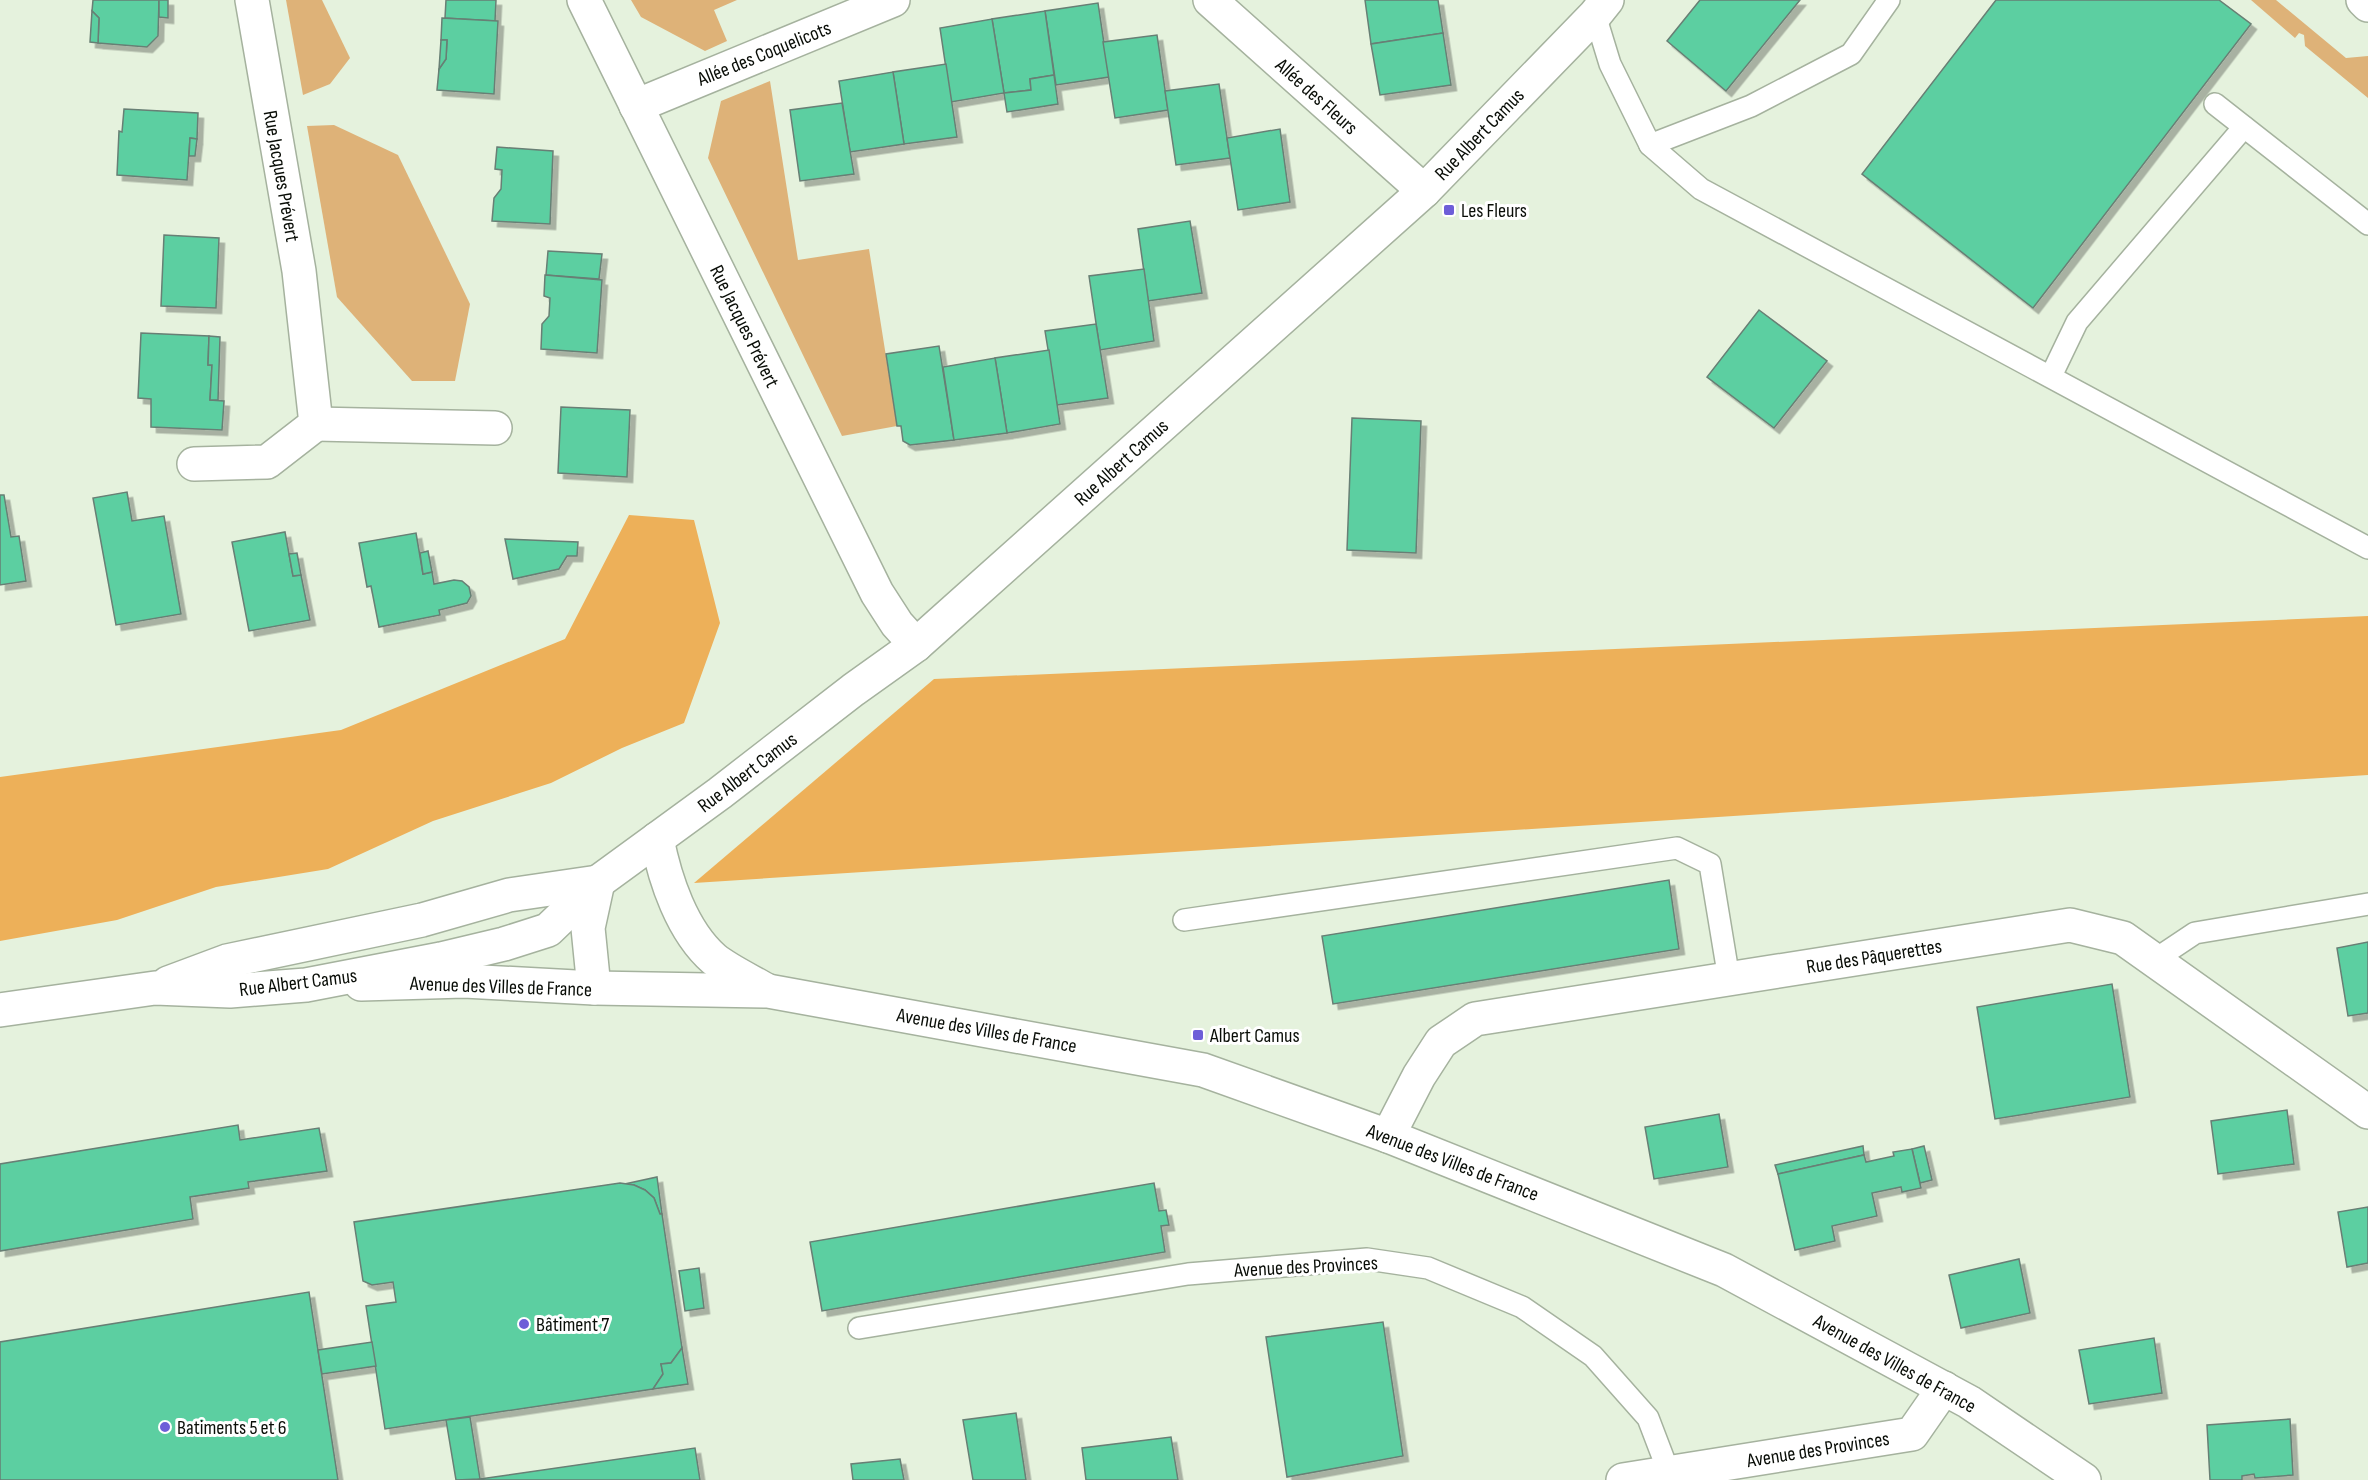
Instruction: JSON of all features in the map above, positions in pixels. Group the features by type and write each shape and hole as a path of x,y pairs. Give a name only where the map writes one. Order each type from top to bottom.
{"street":[{"name":"Rue Jacques Prévert","path":"252,0 299,271 316,424"},
{"name":"Rue Jacques Prévert","path":"584,0 877,593 897,624 916,645"},
{"name":"Allée des Coquelicots","path":"636,106 893,0"},
{"name":"Allée des Fleurs","path":"1210,0 1424,191"},
{"path":"2363,0 2368,4"},
{"name":"Rue Albert Camus","path":"0,1010 155,988 230,991 306,985 441,959 504,944 548,930 598,882 916,645 1424,191 1601,8"},
{"path":"194,464 267,462 316,424 495,428"},
{"name":"Avenue des Villes de France","path":"657,839 664,876 695,939 715,959 768,991"},
{"path":"594,988 588,928 598,882"},
{"name":"Rue Albert Camus","path":"155,988 228,961 422,920 509,895 598,882"},
{"name":"Rue des Pâquerettes","path":"1388,1136 1419,1076 1441,1042 1475,1019 2070,925 2122,938 2156,959 2368,1112"},
{"name":"Avenue des Villes de France","path":"306,985 464,981 594,988 768,991 1203,1070 1388,1136 1724,1270 1969,1402 2084,1480"},
{"name":"Avenue des Provinces","path":"1623,1480 1912,1434 1944,1388"}],"lane":[{"path":"1650,145 1751,106 1851,54 1889,0"},
{"path":"1601,8 1610,64 1650,145 1701,189 2051,375 2368,548"},
{"path":"2215,104 2368,224"},
{"path":"2051,375 2077,322 2244,127"},
{"path":"1184,920 1677,848 1710,864 1729,979"},
{"path":"2156,959 2195,933 2368,904"},
{"name":"Avenue des Provinces","path":"859,1328 1188,1274 1367,1259 1428,1268 1522,1307 1593,1356 1648,1418 1669,1473"}],"shaded area":[{"path":"286,0 322,0 350,58 330,84 303,95"},
{"path":"631,0 737,0 714,10 727,41 705,51 641,17"},
{"path":"2251,0 2276,0 2346,58 2368,56 2368,98 2305,46 2304,35 2299,33 2295,38"},
{"path":"770,81 798,260 869,249 897,426 842,436 708,158 721,101"},
{"path":"334,125 398,155 470,304 455,381 412,381 337,297 307,126"},
{"path":"629,515 694,520 720,623 684,723 622,748 551,783 433,821 328,869 216,887 117,920 0,941 0,777 341,730 565,639"},
{"path":"2368,616 2368,775 694,883 934,679"}],"building":[{"path":"93,0 159,0 158,36 147,47 98,43 99,18 92,11"},
{"path":"159,0 168,0 168,18 159,17"},
{"path":"446,0 496,0 495,21 445,18"},
{"path":"1365,0 1438,0 1443,33 1371,44"},
{"path":"1700,0 1800,0 1726,91 1667,41"},
{"path":"1996,0 2219,0 2251,24 2033,308 1862,174"},
{"path":"1098,3 1109,77 1056,85 1045,11"},
{"path":"92,11 99,18 98,43 90,42"},
{"path":"1045,11 1054,75 1030,79 1031,90 1004,93 992,19"},
{"path":"442,18 498,21 494,94 437,90 439,69 446,59 447,40 441,40"},
{"path":"992,19 1004,93 951,102 940,28"},
{"path":"1443,33 1451,85 1380,95 1371,44"},
{"path":"1157,35 1168,110 1115,118 1103,42"},
{"path":"441,40 447,40 446,59 439,69"},
{"path":"946,64 957,137 904,144 893,72"},
{"path":"893,72 904,144 850,152 839,81"},
{"path":"1054,75 1058,104 1007,112 1004,93 1031,90 1030,79"},
{"path":"1219,84 1230,158 1176,165 1165,91"},
{"path":"842,103 854,174 800,181 790,110"},
{"path":"124,109 198,113 197,139 190,138 187,180 117,175 119,131 122,132"},
{"path":"1280,129 1290,202 1238,210 1227,138"},
{"path":"190,138 197,139 195,156 189,156"},
{"path":"497,147 553,151 550,224 492,221 494,198 501,189 502,170 495,169"},
{"path":"1190,221 1202,293 1148,301 1138,229"},
{"path":"164,235 219,238 216,308 161,306"},
{"path":"548,251 602,254 599,279 546,275"},
{"path":"1144,269 1154,341 1100,350 1089,276"},
{"path":"545,275 602,280 597,353 541,349 542,324 549,316 550,298 544,296"},
{"path":"1759,310 1827,361 1774,428 1707,377"},
{"path":"1096,324 1108,398 1057,405 1045,331"},
{"path":"141,333 209,336 208,365 212,365 210,400 224,401 222,430 151,427 151,399 138,398"},
{"path":"209,336 220,337 218,400 210,400 212,365 208,365"},
{"path":"939,346 954,440 910,445 903,441 901,426 897,426 886,354"},
{"path":"1049,350 1060,424 1007,433 995,358"},
{"path":"995,358 1007,433 954,440 943,367"},
{"path":"561,407 630,410 627,477 558,473"},
{"path":"1352,418 1421,421 1416,553 1347,550"},
{"path":"127,492 132,521 164,516 181,614 116,625 93,498"},
{"path":"0,495 4,495 11,537 19,536 26,581 0,585"},
{"path":"285,532 293,576 301,575 310,620 249,631 232,542"},
{"path":"416,533 423,574 432,572 434,584 454,580 462,581 469,587 471,596 467,603 439,610 440,615 379,627 371,586 367,587 359,543"},
{"path":"505,539 578,542 577,556 567,556 559,569 513,579"},
{"path":"428,551 432,572 423,574 420,553"},
{"path":"297,553 301,575 293,576 289,554"},
{"path":"1669,880 1679,949 1333,1004 1322,936"},
{"path":"2368,942 2368,1013 2348,1016 2337,948"},
{"path":"2112,984 2130,1097 1995,1119 1977,1007"},
{"path":"2287,1110 2294,1164 2218,1174 2211,1121"},
{"path":"1719,1114 1728,1167 1654,1179 1645,1127"},
{"path":"238,1125 240,1140 319,1128 327,1171 248,1182 249,1188 190,1197 193,1219 0,1251 0,1164"},
{"path":"1863,1146 1864,1155 1778,1174 1775,1165"},
{"path":"1924,1146 1932,1180 1920,1183 1912,1149"},
{"path":"1912,1149 1921,1188 1902,1192 1901,1187 1872,1193 1877,1216 1832,1226 1835,1241 1795,1250 1778,1174 1864,1155 1866,1162 1894,1156 1893,1152"},
{"path":"657,1177 662,1214 654,1198 645,1190 634,1185 620,1185"},
{"name":"Bâtiment 7","path":"620,1183 634,1185 645,1190 654,1198 662,1214 682,1348 671,1363 661,1364 663,1374 653,1389 385,1429 366,1306 396,1302 393,1282 372,1285 363,1281 354,1222"},
{"path":"1154,1183 1159,1211 1166,1210 1169,1225 1161,1226 1165,1252 822,1311 810,1242"},
{"path":"2368,1207 2368,1263 2347,1267 2338,1212"},
{"path":"2019,1259 2030,1313 1961,1328 1949,1275"},
{"path":"699,1268 704,1308 685,1311 679,1271"},
{"name":"Batiments 5 et 6","path":"309,1292 338,1480 0,1480 0,1342"},
{"path":"1383,1322 1403,1456 1287,1477 1266,1337"},
{"path":"2154,1338 2162,1393 2089,1404 2079,1350"},
{"path":"372,1342 376,1366 322,1374 318,1350"},
{"path":"682,1348 688,1384 653,1389 663,1374 661,1364 671,1363"},
{"path":"1016,1413 1026,1480 973,1480 963,1420"},
{"path":"470,1417 480,1479 456,1480 446,1420"},
{"path":"2290,1419 2293,1475 2255,1478 2254,1474 2242,1476 2242,1480 2210,1480 2207,1425"},
{"path":"1171,1437 1178,1480 1086,1480 1082,1448"},
{"path":"695,1448 700,1480 476,1480 480,1479"},
{"path":"900,1459 904,1480 853,1480 851,1464"}],"place":[{"name":"Les Fleurs","path":"1449,210"},
{"name":"Albert Camus","path":"1198,1035"},
{"name":"Bâtiment 7","path":"524,1324"},
{"name":"Batiments 5 et 6","path":"165,1427"}]}
